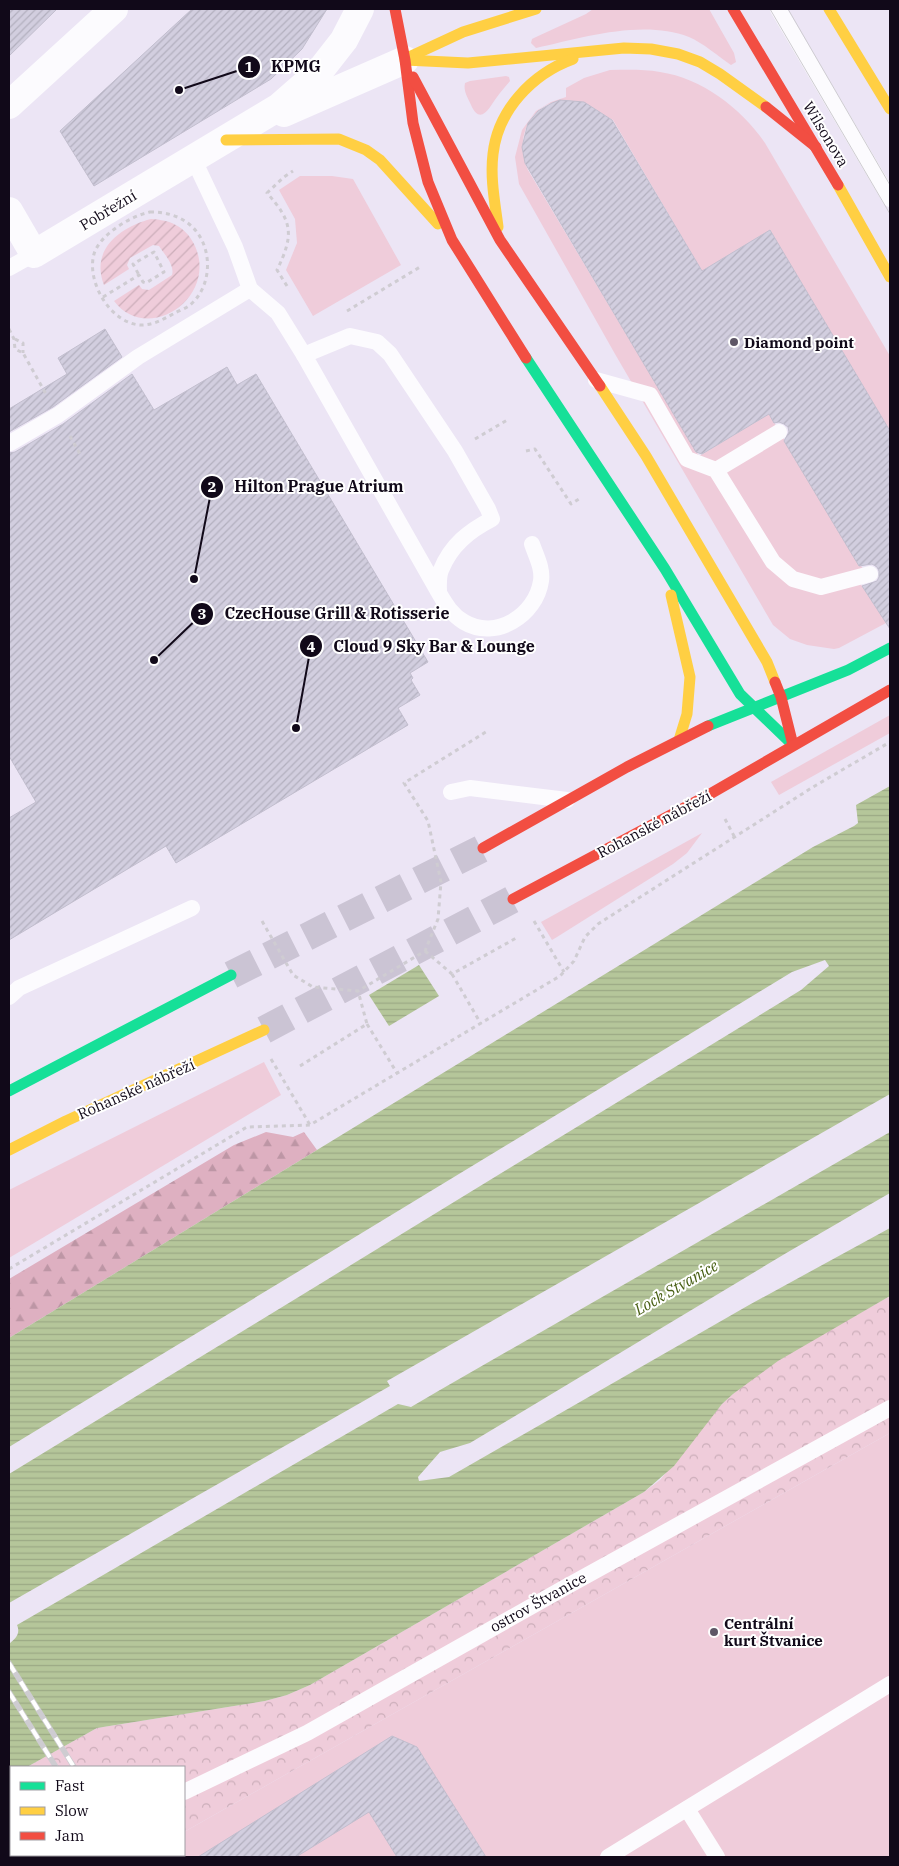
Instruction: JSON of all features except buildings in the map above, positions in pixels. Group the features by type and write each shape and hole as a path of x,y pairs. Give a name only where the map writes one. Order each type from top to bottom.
{"main road":[{"path":"396,9 413,123 420,155 428,182 452,240 530,365 665,569 735,686 752,707 793,745"},
{"path":"405,60 464,32 536,9"},
{"name":"Wilsonova","path":"733,9 816,146 890,277"},
{"path":"829,9 890,109"},
{"path":"405,60 468,64 624,48 646,48 674,53 712,68 760,101 816,146"},
{"path":"500,240 493,185 493,160 495,138 508,110 531,83 566,61 593,51"},
{"path":"405,60 458,164 500,240 646,456 767,662 781,697 793,745"},
{"path":"226,140 339,140 356,145 380,160 452,240"},
{"path":"665,569 690,677 688,714 679,740"},
{"path":"483,848 679,740 752,707 859,666 890,648"},
{"name":"Rohanské nábřeží","path":"513,899 710,794 890,690"},
{"path":"9,1091 231,975"},
{"name":"Rohanské nábřeží","path":"9,1150 66,1121 264,1030"}],"street":[{"path":"9,105 114,9"},
{"name":"Pobřežní","path":"226,140 279,106 319,72 344,40 360,9"},
{"name":"Pobřežní","path":"34,254 192,158 226,140 259,123 405,60"},
{"path":"9,211 34,254"}],"lane":[{"path":"778,9 890,199"},
{"path":"192,158 235,247 250,289 278,313 451,612 466,623 481,628 500,628 518,620 532,606 541,581 540,564 532,544"},
{"path":"9,268 34,254"},
{"path":"9,442 58,415 138,357 250,289"},
{"path":"304,355 350,336 377,342 390,354 454,451 488,509 492,519 472,530 458,541 440,571 439,593"},
{"path":"596,380 650,395 687,459 716,470 773,562 793,579 821,587 870,574"},
{"path":"716,470 779,432"},
{"path":"452,792 470,788 569,800"},
{"path":"14,992 192,908"},
{"name":"ostrov Štvanice","path":"185,1792 307,1733 564,1588 890,1408"},
{"path":"608,1857 890,1684"},
{"path":"687,1809 717,1857"},
{"path":"65,1857 72,1856"}],"path":[{"path":"291,293 277,270 286,249 288,225 283,211 267,193 296,169"},
{"path":"159,212 176,216 195,230 205,249 208,264 203,286 190,304 159,322 132,324 114,314 103,297 93,275 94,254 98,246 112,230 142,214 159,212"},
{"path":"154,252 164,272 146,283 143,282 139,275 133,264 154,252"},
{"path":"346,312 420,267"},
{"path":"103,297 139,275"},
{"path":"9,329 14,339 15,349 23,353"},
{"path":"14,339 23,343 23,353 80,454"},
{"path":"454,451 509,419"},
{"path":"526,451 535,449 570,504"},
{"path":"262,921 293,975 313,987 358,991 425,951 438,919 441,882 428,821 404,783 489,730"},
{"path":"9,1269 247,1127 310,1125 481,1024 564,972 574,961 584,937 598,924 805,792 890,742"},
{"path":"533,920 564,972"},
{"path":"452,974 518,937"},
{"path":"425,951 452,974 481,1024"},
{"path":"358,991 367,1024 397,1073"},
{"path":"300,1066 367,1024"},
{"path":"270,1056 310,1125"}],"green space":[{"path":"593,9 709,9 734,53 736,62 731,65 689,37 671,32 652,30 632,30 592,35 536,48 531,43 532,39"},
{"path":"610,70 654,71 676,75 706,88 745,118 765,143 890,356 890,431 770,230 702,271 613,120 581,102 561,101 548,104 530,120 525,131 523,144 528,170 699,456 769,414 855,559 866,572 860,583 886,623 839,648 807,645 790,639 773,625 615,354 519,184 515,157 522,130 536,111 551,102 566,97 566,88 584,78"},
{"path":"509,77 510,81 485,113 482,115 478,114 467,97 465,83"},
{"path":"300,176 332,176 353,179 401,265 313,316 286,270 297,243 295,219 279,190"},
{"path":"151,219 171,223 181,228 194,244 199,263 197,281 189,297 177,309 161,316 144,318 128,314 114,301 139,285 142,289 149,290 172,275 171,264 159,246 153,245 130,258 127,265 129,269 104,285 101,261 111,242 119,234"},
{"path":"890,715 890,733 779,795 771,782"},
{"path":"702,833 687,853 673,864 552,940 541,922"},
{"path":"264,1062 281,1095 9,1258 9,1190"},
{"path":"266,1132 293,1137 304,1132 317,1150 9,1338 9,1279 234,1145"},
{"path":"890,1296 890,1433 185,1831 185,1766 29,1766 97,1728 265,1701 287,1695 310,1685 644,1492 660,1480 722,1404 760,1373"},
{"name":"Centrální kurt Štvanice","path":"890,1433 890,1857 180,1857 185,1856 185,1831"},
{"path":"10,1780 10,1856 180,1857 9,1857"}],"water":[{"path":"890,786 890,1094 387,1381 390,1386 9,1603 9,1474 801,990 829,966 825,960 792,972 9,1447 9,1338 813,847 854,826 858,823 856,805"},
{"path":"419,965 439,996 389,1026 369,995"},
{"name":"Lock Stvanice","path":"890,1132 890,1193 470,1443 440,1452 418,1477 419,1481 449,1477 749,1305 890,1228 890,1296 778,1361 733,1394 722,1404 674,1466 644,1492 310,1685 287,1695 265,1701 97,1728 29,1766 10,1766 9,1782 9,1644 18,1634 17,1625 398,1404 411,1407"}],"tunnel":[{"path":"231,975 483,848"},
{"path":"264,1030 513,899"}],"tram line":[{"path":"770,9 890,214"},
{"path":"788,9 890,185"}],"railway":[{"path":"9,1663 73,1766"},
{"path":"9,1692 55,1766"}],"traffic: fast":[{"path":"526,358 665,569 740,694 793,745"},
{"path":"708,726 848,670 890,648"},
{"path":"9,1091 231,975"}],"traffic: slow":[{"path":"407,58 463,32 536,9"},
{"path":"829,9 890,109"},
{"path":"405,60 468,63 624,48 651,49 678,54 700,62 766,107"},
{"path":"498,227 493,190 492,163 496,138 502,123 510,109 531,84 544,74 573,59"},
{"path":"226,140 339,139 366,150 380,160 438,224"},
{"path":"838,185 890,277"},
{"path":"600,386 646,456 767,662 775,682"},
{"path":"671,595 690,677 687,714 679,740"},
{"path":"9,1150 66,1121 264,1030"}],"traffic: jam":[{"path":"395,9 405,60 413,123 428,182 452,240 526,358"},
{"path":"733,9 838,185"},
{"path":"413,77 500,240 600,386"},
{"path":"766,107 816,147"},
{"path":"775,682 781,697 793,745"},
{"path":"513,899 710,794 890,690"},
{"path":"483,848 627,767 708,726"}],"place":[{"name":"KPMG","path":"179,90"},
{"name":"Diamond point","path":"734,342"},
{"name":"Hilton Prague Atrium","path":"194,579"},
{"name":"CzecHouse Grill & Rotisserie","path":"154,660"},
{"name":"Cloud 9 Sky Bar & Lounge","path":"296,728"},
{"name":"Centrální kurt Štvanice","path":"714,1632"}]}
